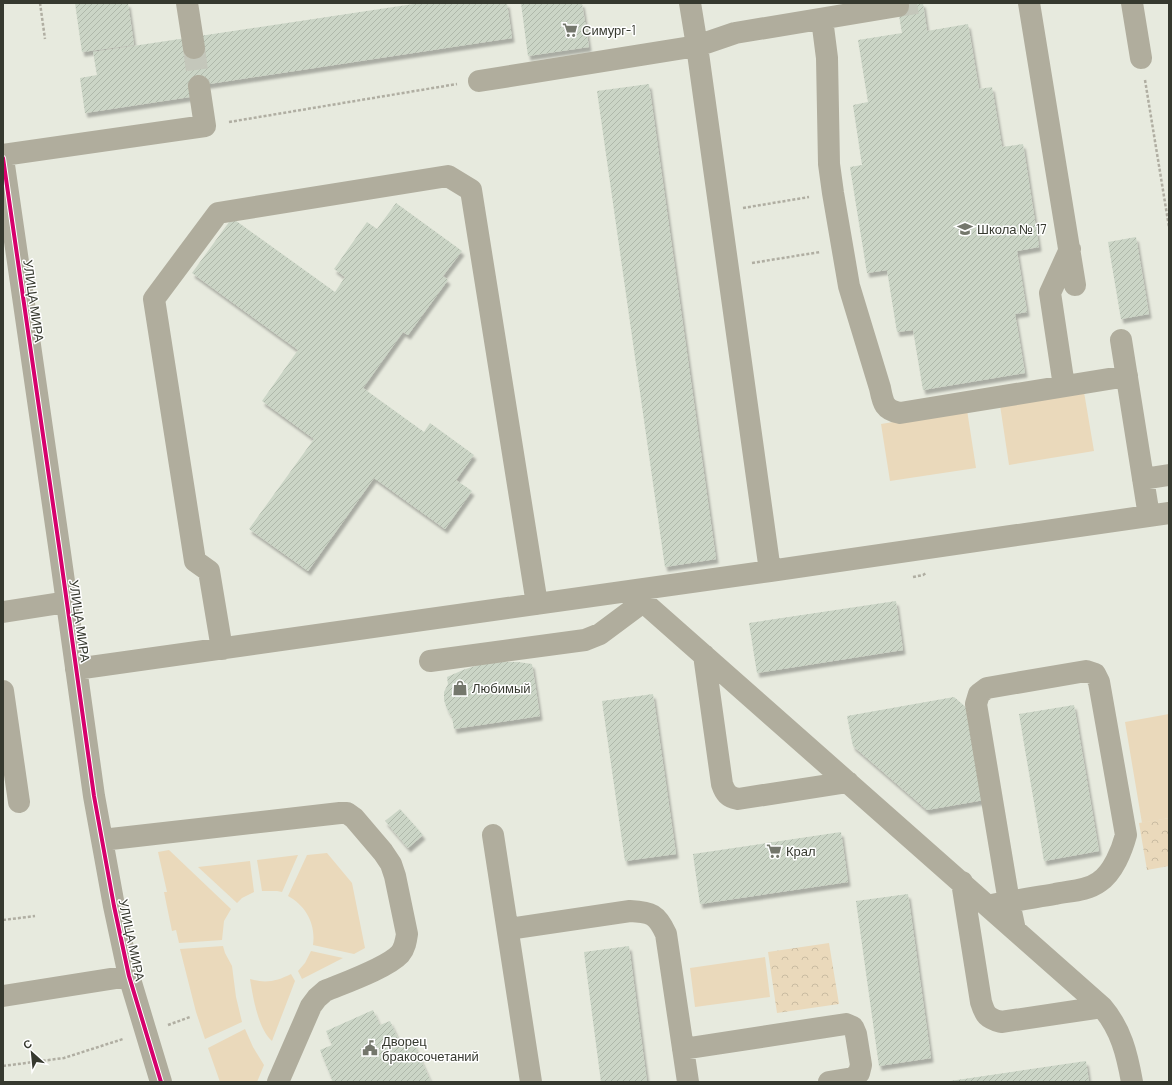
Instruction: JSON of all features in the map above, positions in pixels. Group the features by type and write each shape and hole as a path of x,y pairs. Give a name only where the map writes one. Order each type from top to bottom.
{"street":[{"path":"187,3 194,48"},
{"path":"690,3 770,571"},
{"path":"1029,3 1076,286"},
{"path":"1132,3 1142,58"},
{"path":"479,81 697,46 735,33 898,6"},
{"path":"822,19 827,58 829,164 842,248 849,286 880,388 882,400 887,408 900,414 1127,376"},
{"path":"3,155 205,126 199,86"},
{"name":"УЛИЦА МИРА","path":"3,158 94,796 129,976 161,1082"},
{"path":"222,649 209,571 195,561 154,299 218,213 448,176 471,190 537,604"},
{"path":"1064,386 1050,293 1070,250"},
{"path":"76,669 537,604 637,596 770,571 1159,515 1143,479 1121,340"},
{"path":"1143,479 1169,475"},
{"path":"637,596 1102,1007 1110,1016 1117,1028 1128,1059 1132,1082"},
{"path":"430,661 585,640 600,634 637,596"},
{"path":"3,612 67,602"},
{"path":"704,656 724,792 730,797 738,799 848,782"},
{"path":"988,906 1009,902 1083,889 1098,884 1106,877 1123,850 1126,835 1099,682 1095,674 1086,671 987,688 978,694 976,704 1009,902 1015,930"},
{"path":"3,691 19,802"},
{"path":"102,840 347,813 354,818 383,852 391,864 395,876 407,934 406,943 400,953 391,962 325,992 317,998 311,1006 278,1082"},
{"path":"493,835 531,1082"},
{"path":"962,882 981,1002 985,1013 990,1019 1001,1022 1102,1007"},
{"path":"508,929 630,911 646,912 660,920 666,934 688,1082"},
{"path":"3,996 129,976"},
{"path":"683,1049 846,1024 854,1027 856,1034 861,1065 859,1073 853,1078 829,1082"}],"path":[{"path":"40,3 45,38"},
{"path":"1142,58 1169,227"},
{"path":"205,126 479,81"},
{"path":"719,212 833,193"},
{"path":"727,268 842,248"},
{"path":"3,920 35,916"},
{"path":"3,1066 64,1058"}],"green space":[{"path":"1084,392 1094,451 1009,465 1000,405"},
{"path":"967,410 976,468 890,481 881,424"},
{"path":"1169,714 1169,818 1142,823 1125,722"},
{"path":"1169,818 1169,866 1147,870 1139,823"},
{"path":"169,850 231,909 224,921 222,940 179,943 176,930 172,931 164,892 167,892 158,852"},
{"path":"327,853 352,883 365,948 354,954 313,945 313,930 305,910 288,896 307,855"},
{"path":"298,855 282,892 262,891 257,860"},
{"path":"250,861 254,892 242,898 237,903 198,867"},
{"path":"829,943 839,1004 777,1013 768,952"},
{"path":"223,946 232,966 236,997 242,1022 205,1039 196,1012 180,949"},
{"path":"311,951 343,958 302,979 298,971 305,963"},
{"path":"765,957 770,997 695,1007 690,968"},
{"path":"291,974 295,981 272,1041 267,1036 260,1021 250,979 256,981 271,981"},
{"path":"245,1029 253,1047 264,1065 257,1082 220,1082 208,1048"}],"building":[{"path":"75,3 128,3 134,45 82,52"},
{"path":"420,3 507,3 512,38 189,87 190,97 85,113 80,78 97,75 93,52"},
{"path":"521,3 582,3 589,47 528,56"},
{"path":"897,3 923,3 927,31 968,24 979,89 992,87 1002,147 1023,144 1039,247 1017,251 1027,312 1015,314 1025,373 923,390 913,330 897,332 887,270 867,273 850,167 862,165 853,105 868,102 858,40 902,33"},
{"path":"649,84 716,559 665,567 597,91"},
{"path":"396,203 462,251 443,276 448,280 408,335 403,332 363,388 424,432 430,423 474,455 456,480 472,491 445,529 374,478 308,571 249,529 314,439 262,401 298,350 192,273 232,218 335,292 345,277 334,269 367,222 377,229"},
{"path":"1136,237 1149,314 1121,319 1108,242"},
{"path":"896,601 903,650 757,673 749,623"},
{"path":"501,662 532,664 540,716 454,729 452,717 444,700 444,692 448,684 447,677 481,664"},
{"path":"653,694 676,854 625,861 602,701"},
{"path":"954,697 968,709 984,800 927,810 853,746 847,716"},
{"path":"1074,705 1099,851 1044,861 1019,714"},
{"path":"400,809 423,835 408,848 385,821"},
{"path":"841,832 848,882 700,904 693,854"},
{"path":"908,894 931,1058 879,1066 856,901"},
{"path":"629,946 647,1082 601,1082 584,952"},
{"name":"Дворец бракосочетаний","path":"373,1010 380,1025 390,1021 401,1045 412,1040 431,1082 333,1082 320,1050 332,1045 326,1031"},
{"path":"1086,1061 1089,1082 950,1082 950,1081"}],"tunnel":[{"path":"898,6 917,3"},
{"path":"194,48 199,86"}],"cycle path":[{"path":"3,158 94,796 114,906 129,976 161,1082"}],"place":[{"name":"Симург-1","path":"570,30"},
{"name":"Школа № 17","path":"965,229"},
{"name":"Любимый","path":"460,688"},
{"name":"Крал","path":"774,851"},
{"name":"Дворец бракосочетаний","path":"370,1048"}]}
